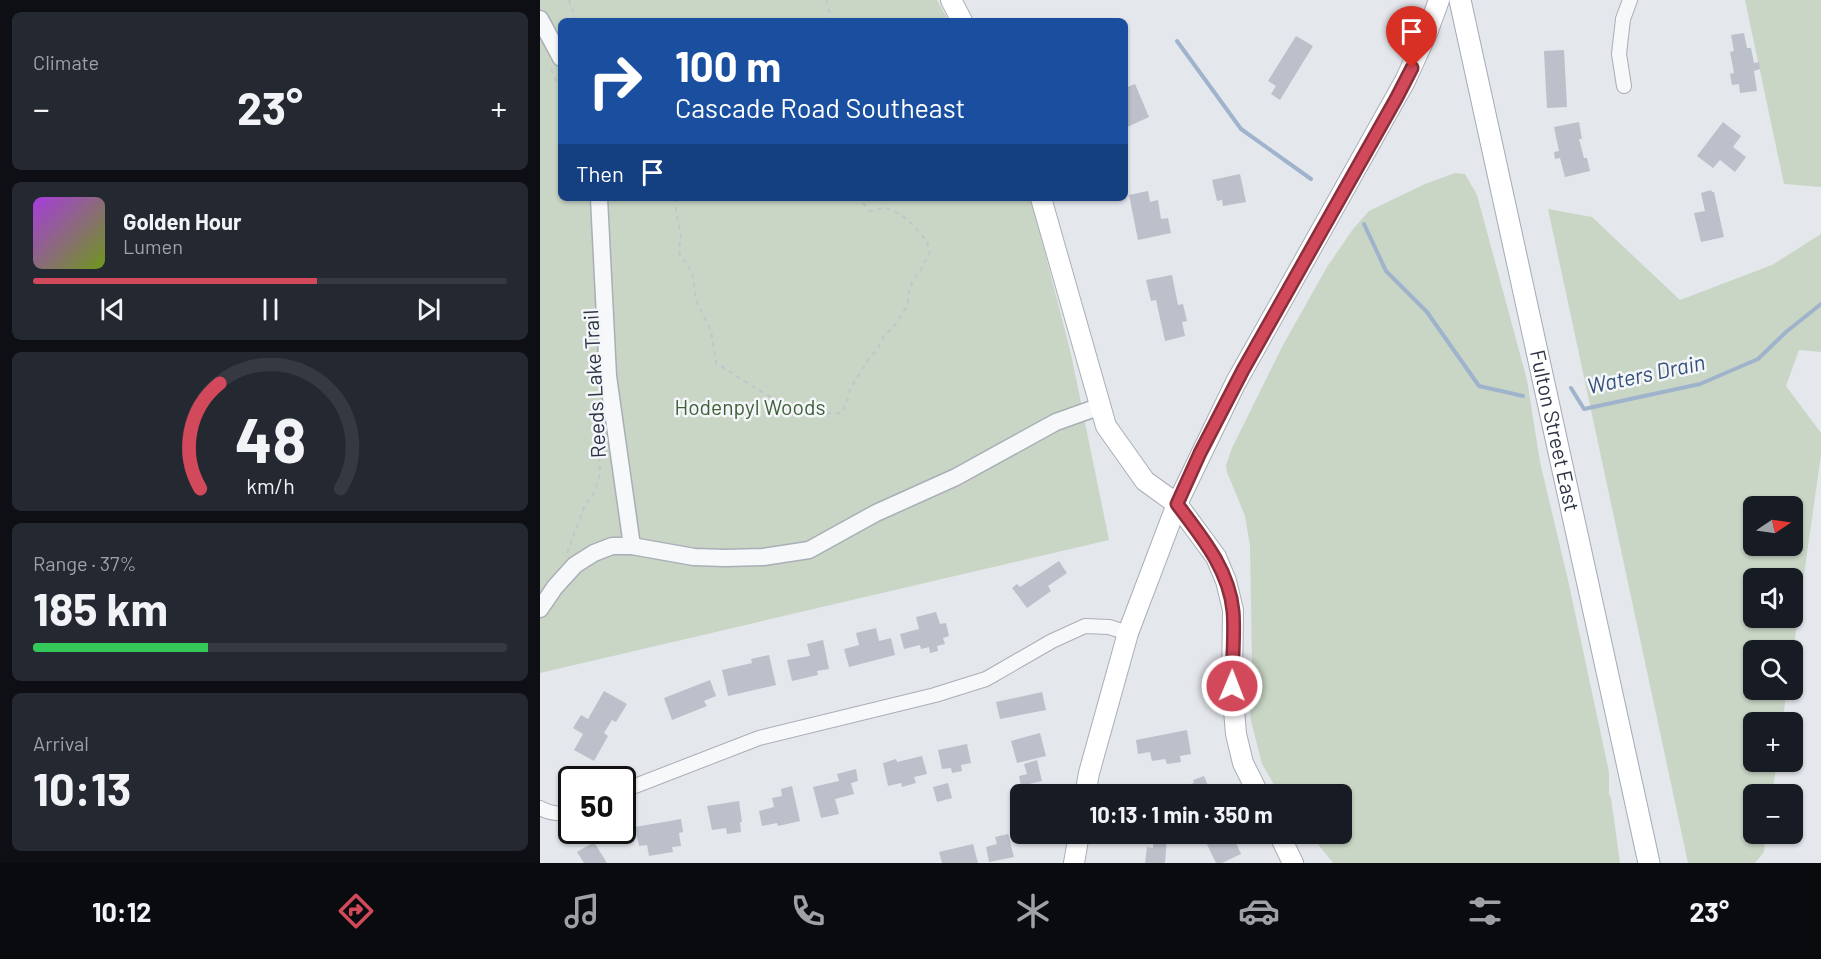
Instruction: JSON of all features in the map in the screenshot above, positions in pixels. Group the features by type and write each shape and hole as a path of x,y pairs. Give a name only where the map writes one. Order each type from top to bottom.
{"main road":[{"path":"951,0 960,18"},
{"path":"1087,784 1128,633 1177,504 1245,365 1405,81 1439,0"},
{"name":"Fulton Street East","path":"1460,0 1649,863"},
{"path":"1042,201 1106,426 1145,481 1177,504 1216,557 1226,581 1233,610 1232,686 1236,734 1243,763 1254,784"},
{"path":"1074,863 1077,844"},
{"path":"1283,844 1293,863"}],"street":[{"path":"1624,86 1619,54 1623,19 1630,0"},
{"path":"540,19 558,52"},
{"path":"599,201 608,376 632,546"},
{"path":"540,609 555,587 575,565 594,553 612,546 632,546 694,557 725,558 763,557 809,550 876,513 956,477 1056,422 1101,406"},
{"path":"636,786 759,738 935,695 986,678 1052,641 1085,626 1109,627 1128,633"},
{"path":"540,808 558,813"}],"path":[{"path":"569,0 575,18"},
{"path":"826,0 831,18"},
{"path":"675,201 681,237 680,256 687,263 693,277 696,300 711,331 714,359 719,365 759,390 791,406 836,414 842,412 850,389 908,304 909,290 913,280 930,251 925,238 905,218 883,208 870,211 862,201"},
{"name":"Reeds Lake Trail","path":"567,554 585,505 594,494 600,474 599,437 602,424"}],"green space":[{"name":"Hodenpyl Woods","path":"540,0 937,0 947,18 558,18 558,201 1032,201 1071,354 1109,540 540,673"},
{"path":"1745,0 1821,0 1821,187 1784,184"},
{"path":"1455,173 1465,174 1477,195 1527,380 1540,462 1609,772 1609,794 1620,863 1333,863 1318,844 1352,844 1352,784 1274,784 1262,764 1251,721 1248,690 1252,665 1250,546 1245,516 1226,465 1232,448 1283,345 1327,267 1353,229 1369,211 1425,184"},
{"path":"1548,209 1592,217 1680,300 1772,265 1821,234 1821,352 1799,350 1786,386 1821,433 1821,455 1803,582 1803,568 1743,568 1743,628 1796,628 1795,640 1743,640 1743,700 1785,700 1784,712 1743,712 1743,772 1775,772 1774,784 1743,784 1743,844 1765,844 1764,852 1755,863 1688,863"}],"building":[{"path":"1744,33 1747,48 1751,48 1754,63 1759,62 1760,69 1754,71 1757,91 1740,93 1739,84 1732,85 1730,74 1734,73 1730,52 1734,51 1731,35"},
{"path":"1296,36 1313,46 1280,100 1271,94 1276,86 1268,81"},
{"path":"1564,50 1567,107 1547,108 1544,51"},
{"path":"1135,84 1149,117 1128,127 1128,87"},
{"path":"1579,122 1582,139 1579,139 1590,171 1565,177 1560,158 1555,159 1554,152 1559,151 1554,127"},
{"path":"1723,122 1741,136 1733,147 1746,157 1735,172 1720,160 1713,168 1697,156"},
{"path":"1240,174 1246,202 1223,206 1222,200 1217,201 1212,180"},
{"path":"1711,190 1714,192 1724,237 1701,242 1694,213 1705,211 1701,193"},
{"path":"1148,191 1150,202 1158,200 1161,219 1168,218 1171,233 1138,240 1129,195"},
{"path":"1172,275 1178,305 1183,304 1187,321 1182,322 1185,336 1165,341 1156,300 1151,301 1146,280"},
{"path":"1059,561 1067,573 1048,586 1051,591 1027,608 1012,588 1017,584 1020,587"},
{"path":"936,612 940,624 946,623 949,636 943,638 945,644 937,646 938,651 930,653 929,647 921,649 920,645 904,649 900,634 919,629 916,617"},
{"path":"876,628 879,641 891,638 895,655 849,667 844,649 859,645 856,633"},
{"path":"823,640 829,669 817,671 818,675 792,681 787,660 810,656 807,644"},
{"path":"769,655 776,685 728,696 722,670 752,663 751,659"},
{"path":"710,680 716,696 704,701 707,706 672,720 664,698"},
{"path":"604,691 627,704 616,722 612,720 604,733 608,736 594,761 574,750 583,734 573,728 581,715 588,719"},
{"path":"1042,692 1046,710 1000,719 996,702"},
{"path":"1187,730 1191,754 1180,756 1181,762 1167,764 1165,759 1152,761 1150,752 1138,754 1136,740"},
{"path":"1040,733 1046,756 1017,763 1011,741"},
{"path":"967,744 971,763 961,765 962,771 952,773 951,768 942,769 938,750"},
{"path":"922,756 927,774 914,777 916,783 902,787 901,783 888,786 883,763"},
{"path":"1037,760 1042,781 1021,784 1019,776 1027,774 1024,764"},
{"path":"856,769 858,781 851,783 854,794 835,799 839,814 821,818 813,787 839,781 837,774"},
{"path":"1204,776 1207,784 1191,784 1194,783 1193,780"},
{"path":"948,783 952,798 937,802 933,787"},
{"path":"792,786 800,821 778,826 777,823 762,826 759,811 774,807 772,798 782,796 781,789"},
{"path":"739,801 741,832 727,834 726,828 712,830 707,806"},
{"path":"681,819 683,832 679,833 681,846 672,847 673,852 649,856 647,845 639,846 636,827"},
{"path":"1008,834 1014,857 989,862 986,847 997,844 995,837"},
{"path":"591,844 595,844 607,863 584,863 577,852"},
{"path":"973,844 978,863 942,863 939,852"},
{"path":"1153,844 1167,844 1165,863 1145,863 1147,847 1153,848"},
{"path":"1207,844 1236,844 1241,854 1222,863 1216,863"}],"waterway":[{"name":"Waters Drain","path":"1177,41 1241,129 1311,179"},
{"name":"Waters Drain","path":"1364,224 1386,271 1427,312 1479,386 1523,396"},
{"name":"Waters Drain","path":"1571,388 1584,409 1700,384 1758,359 1786,332 1821,304"}],"route":[{"path":"1232,686 1233,610 1226,581 1216,557 1177,504 1200,453 1243,370 1412,68"}]}
